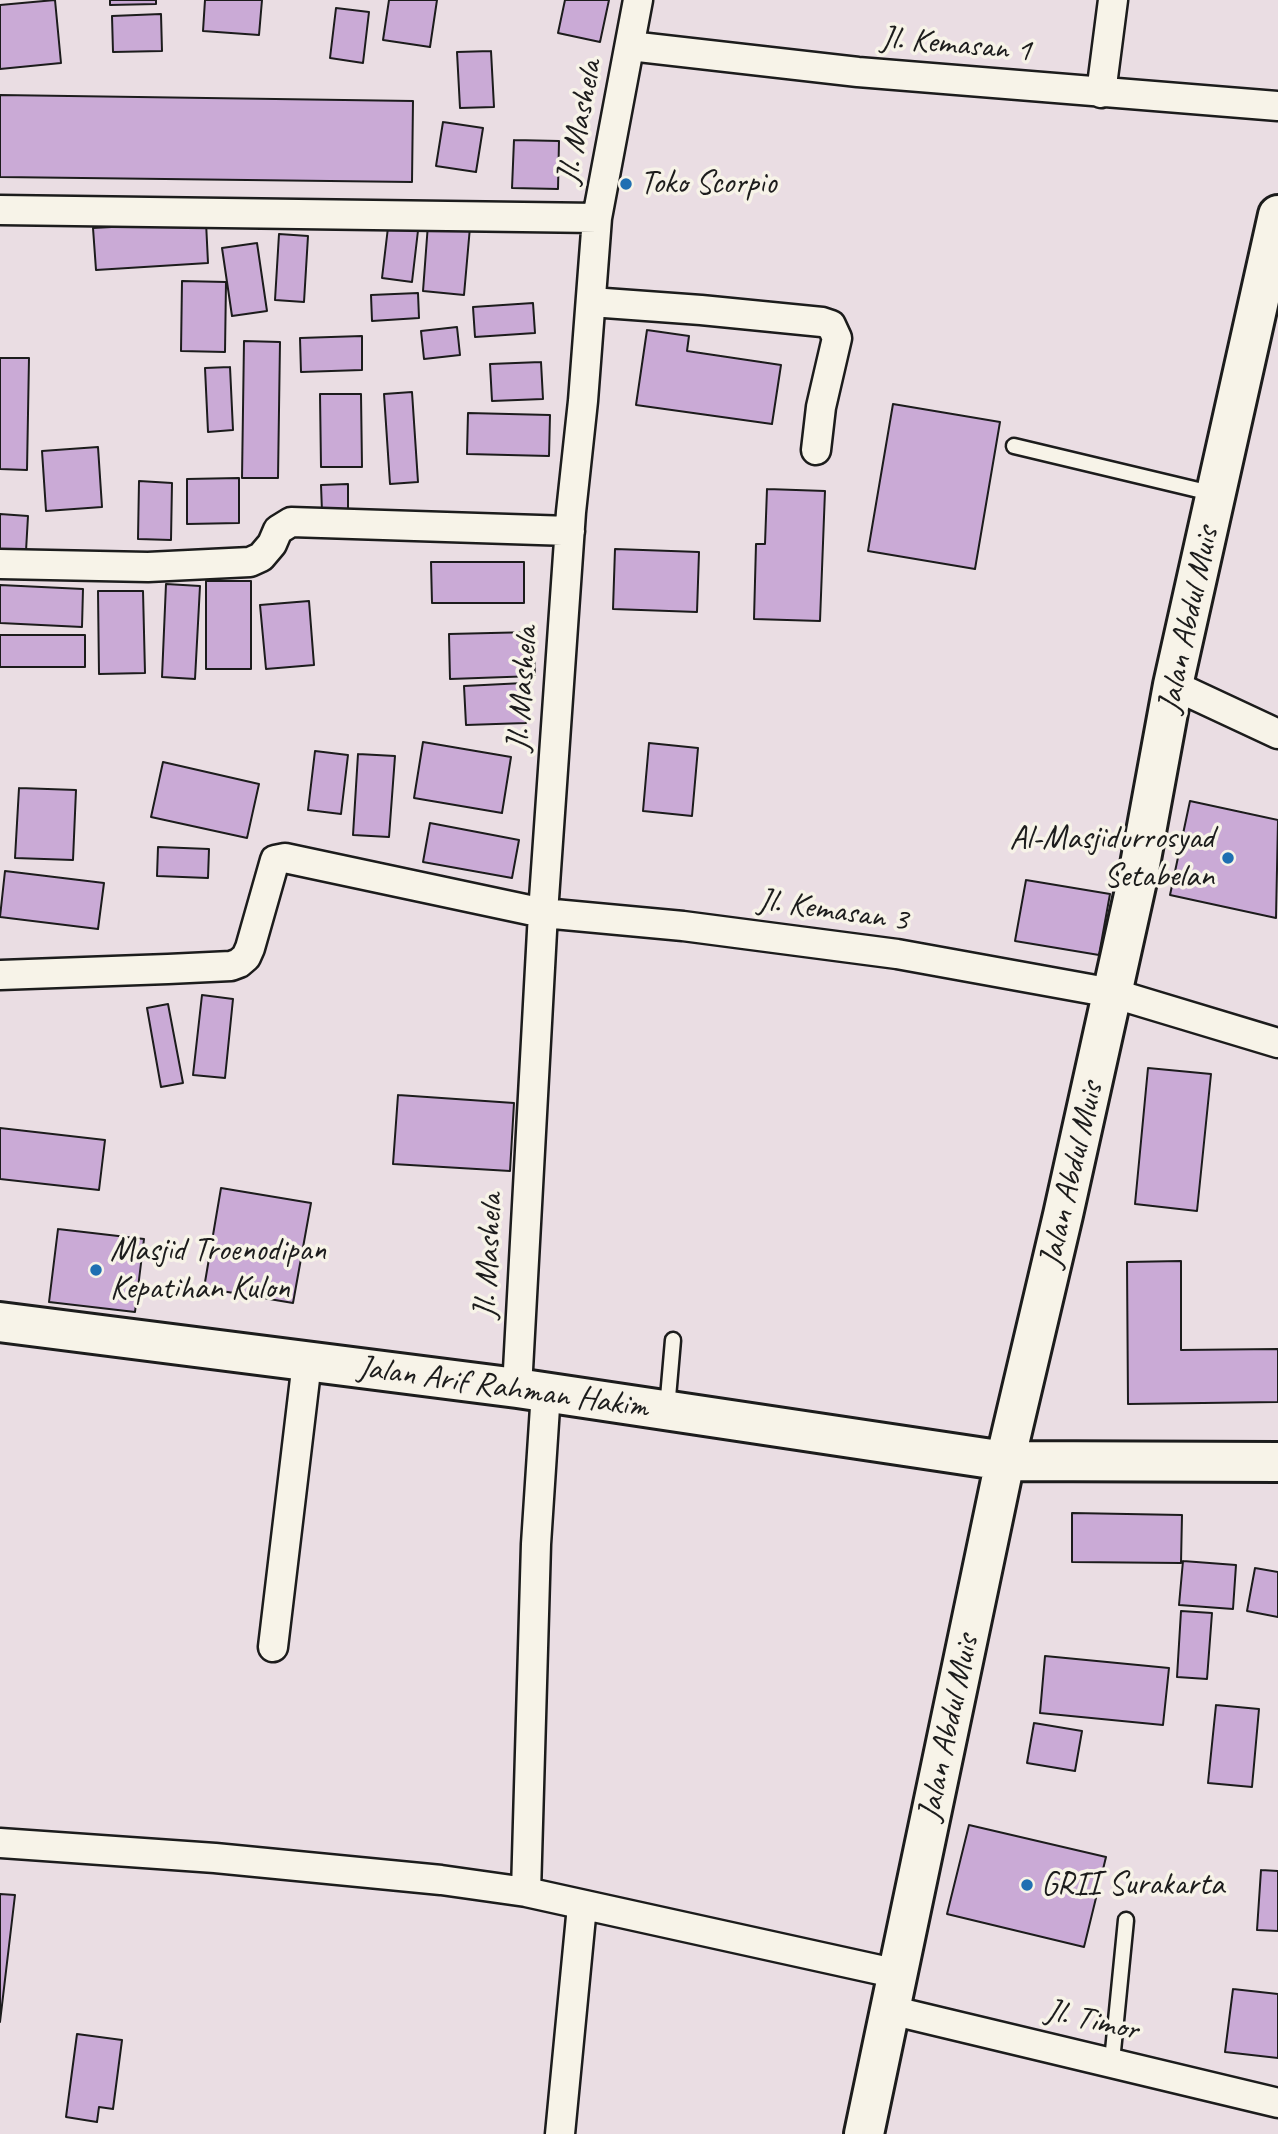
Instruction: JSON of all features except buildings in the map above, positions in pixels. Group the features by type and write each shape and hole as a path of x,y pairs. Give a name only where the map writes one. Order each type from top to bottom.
{"street":[{"name":"Jl. Mashela","path":"526,1892 536,1544 531,1390 543,913 569,531 597,218 638,0"},
{"path":"1101,93 1113,0"},
{"name":"Jl. Kemasan 1","path":"629,46 858,72 1278,106"},
{"path":"0,210 597,218"},
{"name":"Jalan Abdul Muis","path":"864,2134 1005,1461 1137,881 1173,685 1278,215"},
{"path":"591,302 822,322 831,325 837,338 821,407 816,450"},
{"path":"0,564 148,567 250,562 261,557 272,544 278,530 291,522 569,531"},
{"path":"1173,685 1278,734"},
{"name":"Jl. Kemasan 3","path":"0,975 231,966 239,963 250,948 275,860 292,859 305,864 543,913 683,926 897,954 1112,993 1278,1043"},
{"name":"Jalan Arif Rahman Hakim","path":"0,1322 531,1390 1005,1461 1278,1462"},
{"path":"273,1647 307,1362"},
{"name":"Jl. Timor","path":"0,1843 228,1859 440,1880 526,1892 894,1992 1112,2061 1278,2103"},
{"path":"560,2134 582,1906"}],"lane":[{"path":"1014,446 1216,495"},
{"path":"667,1410 673,1340"},
{"path":"1112,2061 1126,1920"}],"place":[{"name":"Toko Scorpio","path":"626,184"},
{"name":"Al-Masjidurrosyad Setabelan","path":"1228,858"},
{"name":"Masjid Troenodipan Kepatihan Kulon","path":"96,1270"},
{"name":"GRII Surakarta","path":"1027,1885"}]}
